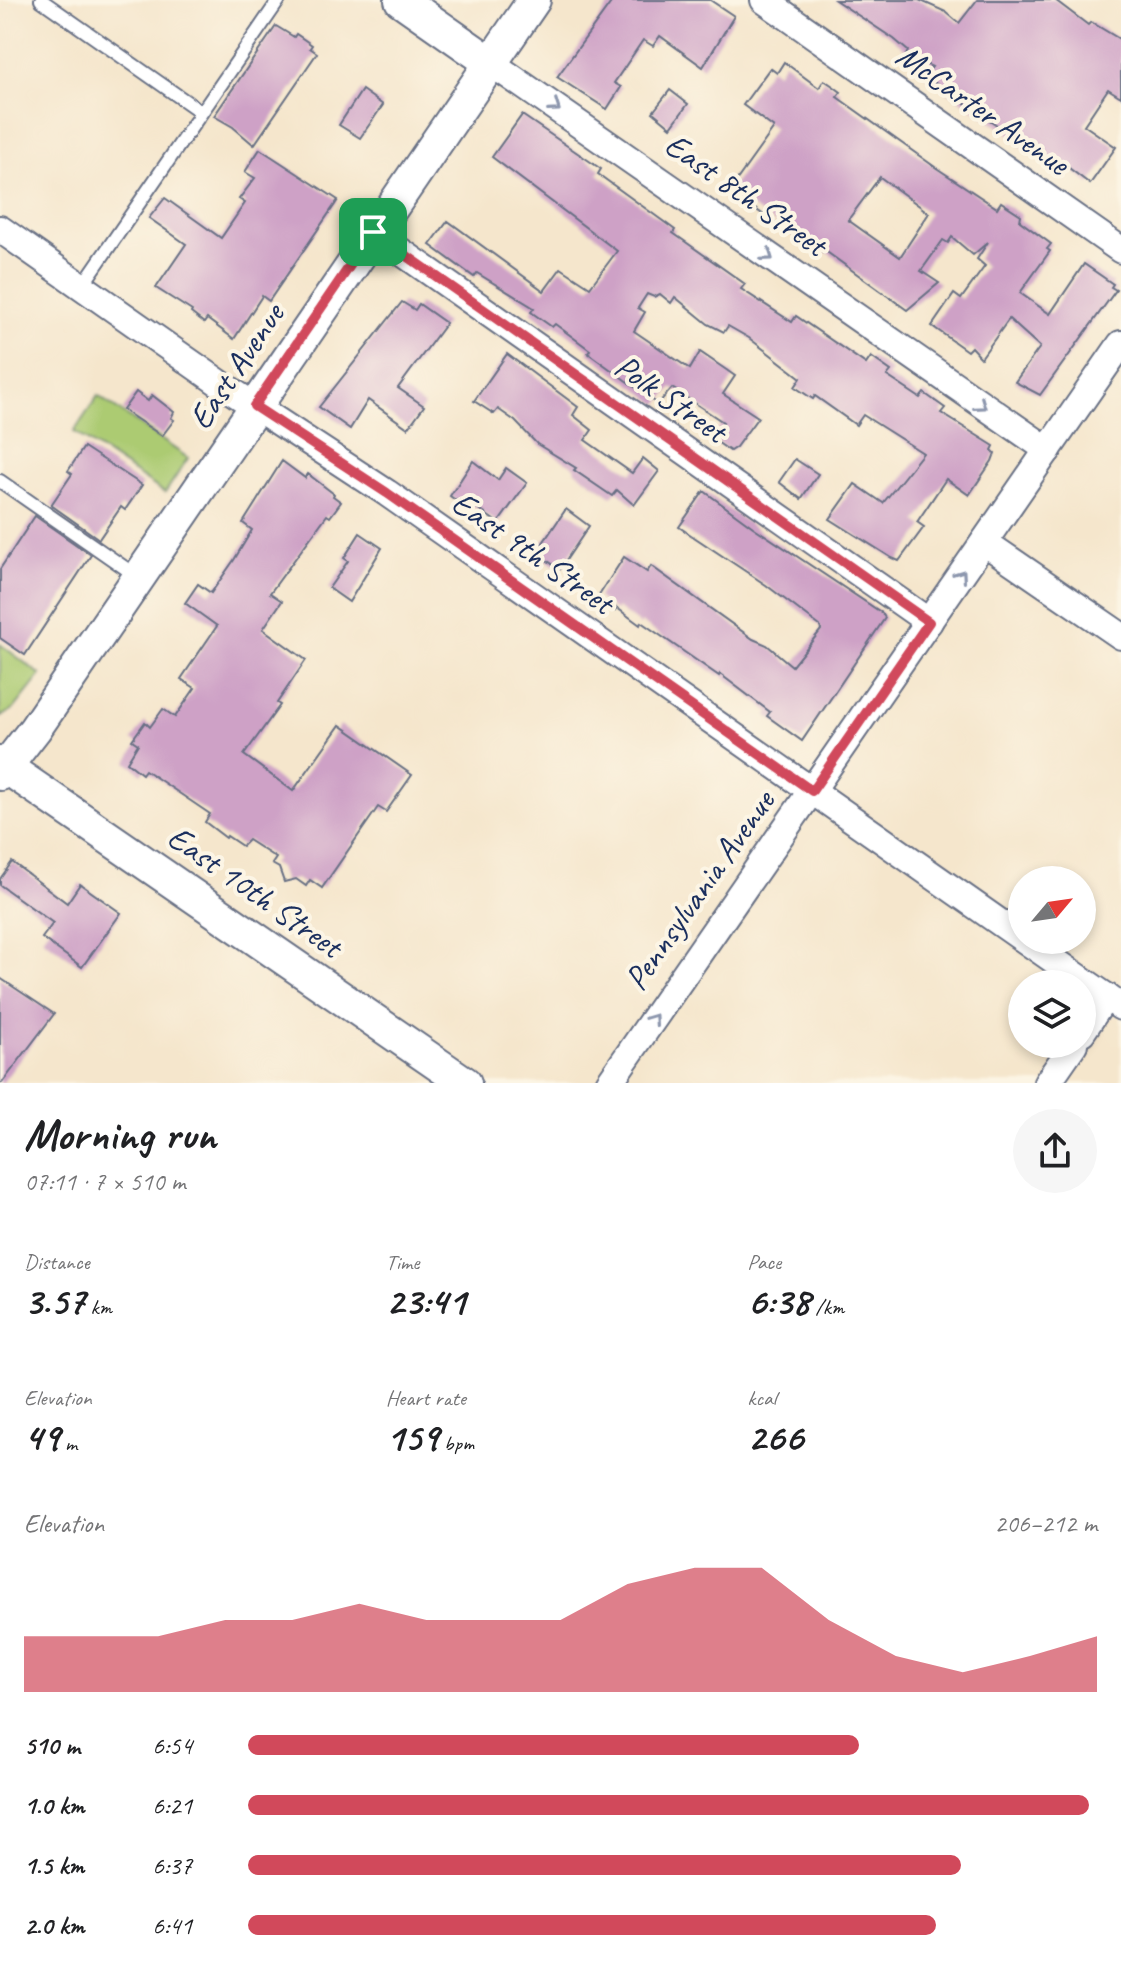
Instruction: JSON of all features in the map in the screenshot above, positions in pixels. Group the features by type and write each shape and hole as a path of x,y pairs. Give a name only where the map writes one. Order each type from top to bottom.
{"street":[{"name":"East 8th Street","path":"401,0 1048,450"},
{"name":"East Avenue","path":"2,768 35,729 534,0"},
{"name":"McCarter Avenue","path":"764,0 1121,250"},
{"name":"East 9th Street","path":"0,229 254,406 387,493 1008,928"},
{"name":"Polk Street","path":"373,232 929,622"},
{"name":"Pennsylvania Avenue","path":"609,1083 1121,344"},
{"path":"984,542 1121,636"},
{"name":"East 10th Street","path":"2,768 465,1083"},
{"name":"East 9th Street","path":"1045,954 1114,1002"},
{"path":"1096,1019 1114,1002"},
{"path":"1047,1083 1064,1058"}],"lane":[{"path":"41,0 201,112"},
{"path":"82,286 279,0"},
{"path":"0,481 138,577"}],"green space":[{"path":"98,396 188,458 165,493 74,432"},
{"path":"0,644 41,675 14,709 0,717"}],"building":[{"path":"613,0 710,0 734,16 703,67 660,36 653,46 643,40 614,83 621,87 607,109 557,77"},
{"path":"835,0 919,0 946,12 959,23 977,0 1055,0 1088,25 1091,22 1121,40 1121,97 1108,89 1084,125 1116,147 1090,184 1061,162 1058,167 1011,139 1013,136 925,76 932,67 906,55 908,51 894,39"},
{"path":"276,26 294,37 296,34 312,45 310,48 317,53 254,145 214,116"},
{"path":"784,62 819,88 824,80 841,92 837,97 935,167 997,208 1001,202 1021,215 1020,221 1051,244 1047,249 1050,251 1020,293 1050,314 1084,264 1113,284 1111,287 1116,290 1040,395 1015,382 1040,347 1009,319 981,358 971,347 967,351 932,326 954,294 961,299 985,266 977,259 988,242 973,255 952,237 948,243 943,240 921,271 939,283 907,310 824,250 795,231 793,235 729,191 774,128 743,105 770,68 777,73","holes":["880,177 929,213 900,257 848,220"]},
{"path":"362,90 383,105 360,138 339,125"},
{"path":"670,90 688,104 671,127 653,112"},
{"path":"522,115 601,169 598,174 745,284 741,289 792,322 796,316 866,364 871,357 891,371 887,376 920,398 924,393 945,408 941,413 994,446 992,461 969,495 946,479 917,522 924,527 899,561 892,558 830,519 855,484 883,503 923,453 863,415 856,425 815,396 813,399 795,387 801,378 749,338 728,326 724,332 708,324 675,297 671,303 660,294 654,297 647,294 638,308 645,312 634,331 690,369 700,352 725,369 735,376 723,394 758,417 730,451 714,440 723,422 672,388 658,404 588,353 590,350 555,324 552,327 531,312 534,308 477,273 474,277 430,245 448,221 544,291 561,268 590,287 617,251 492,157"},
{"path":"260,149 338,200 269,301 262,296 234,339 207,319 204,323 192,311 156,288 186,244 149,218 165,198 221,238 245,203 239,199 255,178 245,172"},
{"path":"402,302 415,310 419,304 446,323 398,388 424,406 408,428 368,400 350,429 319,407"},
{"path":"507,354 578,407 573,415 592,430 585,440 632,473 643,458 659,471 634,505 617,490 612,496 574,470 576,468 537,444 515,421 498,409 494,414 474,401"},
{"path":"136,392 148,401 152,395 174,412 171,418 174,420 162,436 123,410"},
{"path":"84,447 142,485 125,510 121,507 99,539 51,505 72,474 68,471"},
{"path":"795,459 818,474 801,499 779,482"},
{"path":"282,461 305,478 308,474 341,502 330,517 327,515 270,593 282,601 263,629 306,660 277,703 280,705 244,755 293,791 340,725 412,775 386,812 378,807 322,888 310,880 306,886 296,879 284,882 279,868 272,864 276,858 248,840 242,846 226,838 205,822 210,814 145,770 142,774 127,762 138,744 132,740 145,722 150,727 163,709 175,717 195,688 181,679 217,626 185,603 198,584 211,593 234,560 252,530 243,523"},
{"path":"473,461 498,480 506,468 527,483 498,523 473,505 469,510 450,496"},
{"path":"704,491 885,618 802,741 767,716 770,712 720,674 641,622 640,625 617,608 615,611 598,597 624,557 647,572 651,566 753,639 767,645 792,666 821,630 820,626 766,585 679,527"},
{"path":"566,509 589,526 560,569 536,553"},
{"path":"35,516 91,555 25,655 0,638 0,569"},
{"path":"360,533 382,548 349,602 329,588 348,561 344,558"},
{"path":"12,862 67,903 80,884 121,913 82,967 42,938 53,923 0,885 0,879"},
{"path":"0,978 54,1014 2,1083 0,1083"}],"route":[{"path":"373,232 929,622 812,791 387,493 254,406 373,232"}]}
